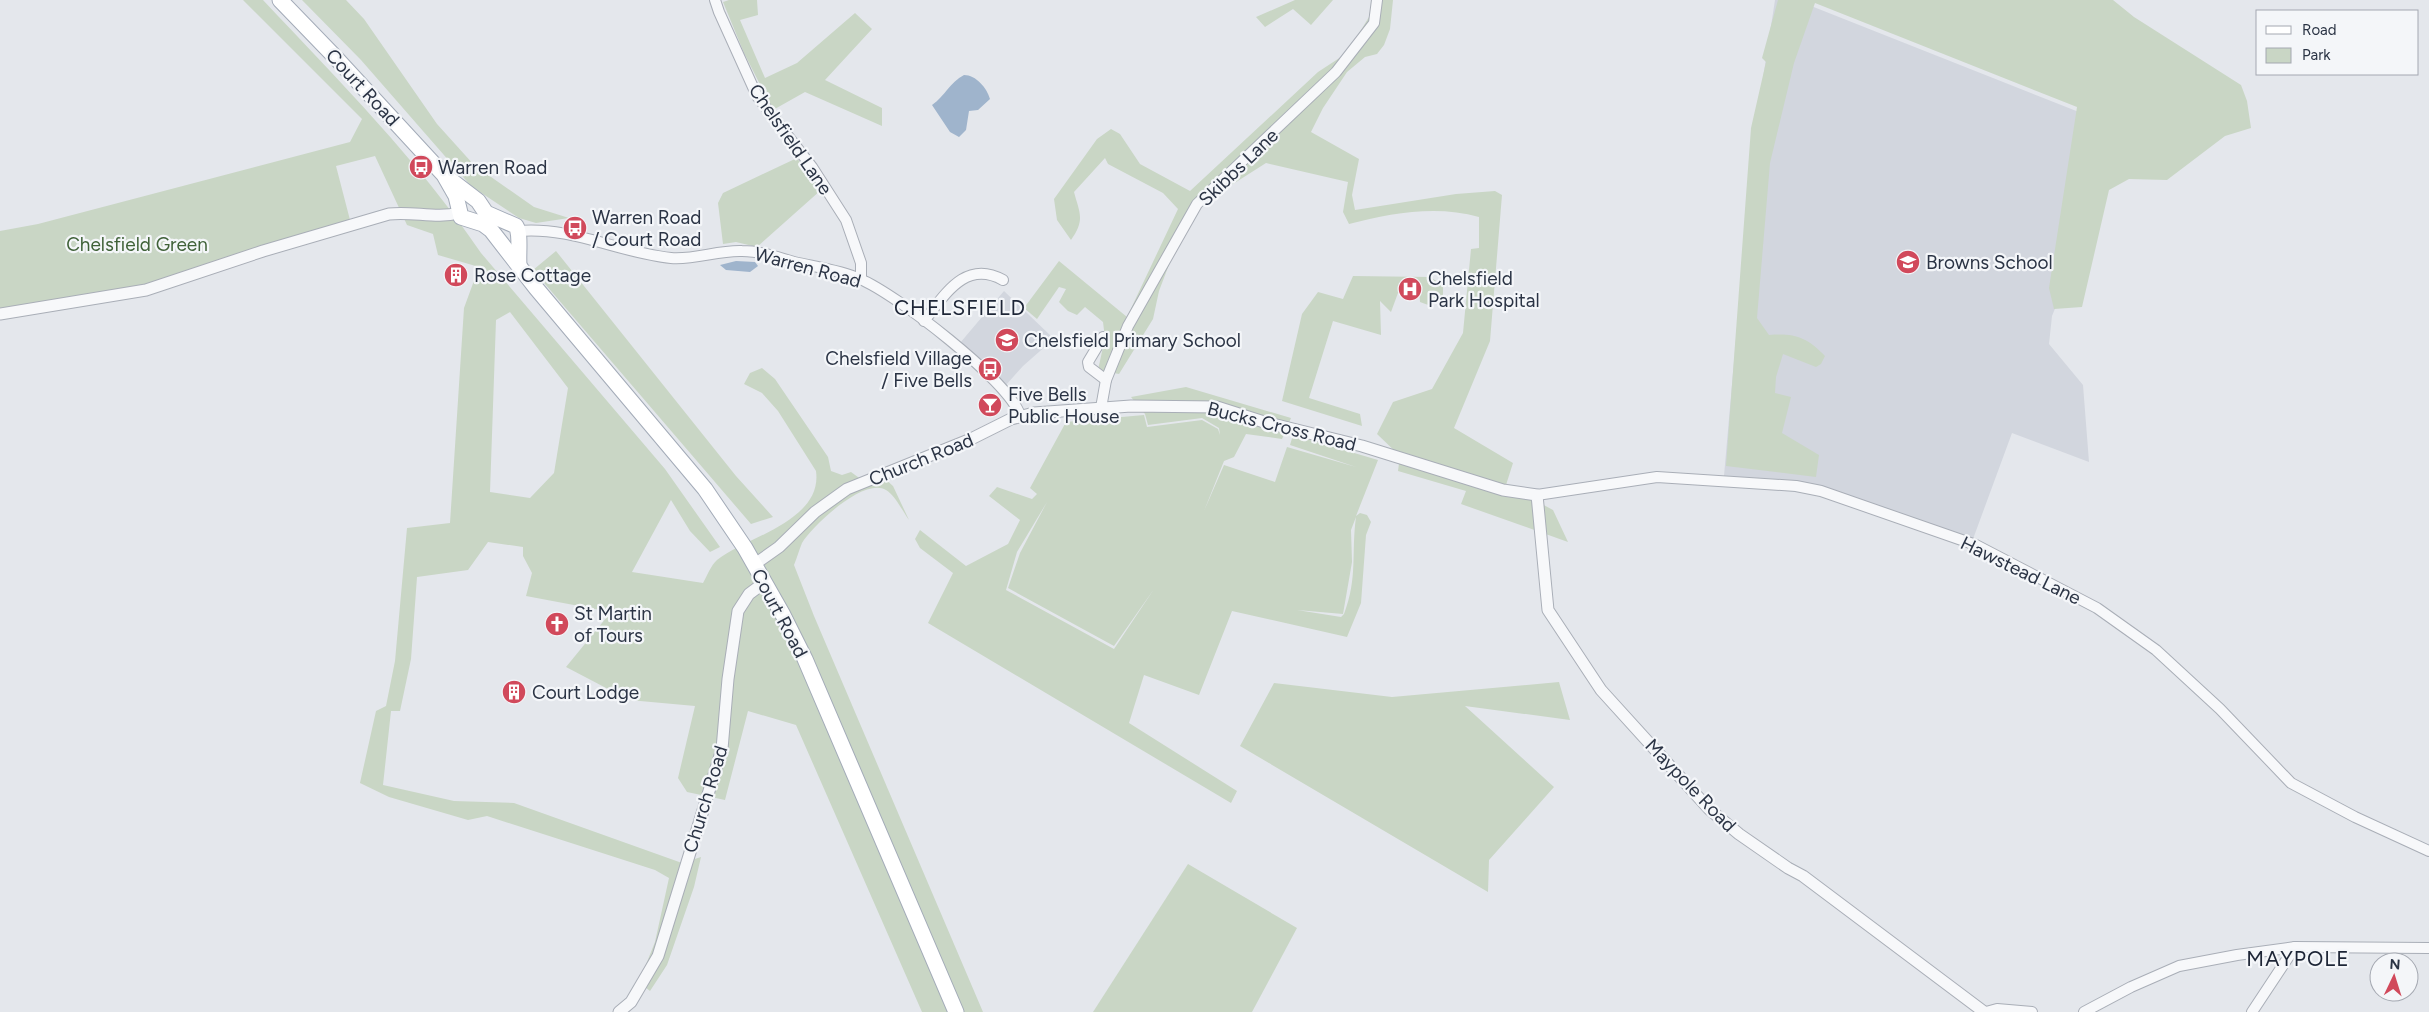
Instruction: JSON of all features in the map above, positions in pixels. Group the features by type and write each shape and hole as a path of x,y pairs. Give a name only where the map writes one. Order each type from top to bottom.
{"main road":[{"name":"Court Road","path":"280,0 444,175 456,196 462,213 488,227 536,288 705,489 726,518 755,564 805,659 956,1012"},
{"name":"Court Road","path":"444,175 458,183 491,216 515,229"},
{"path":"462,213 463,199 477,203"},
{"path":"498,240 498,227 515,229 519,265"}],"street":[{"name":"Chelsfield Lane","path":"715,0 718,12 757,96 812,167 846,220 861,263 861,279"},
{"name":"Skibbs Lane","path":"1100,408 1106,380 1128,326 1197,204 1336,72 1374,23 1377,0"},
{"path":"0,314 146,290 389,214 404,213 441,216 462,213"},
{"name":"Warren Road","path":"515,229 560,233 670,258 731,251 755,252 861,279 893,298 924,321 988,375 1014,404 1020,416"},
{"path":"924,321 955,284 964,278 986,273 1003,280"},
{"path":"1103,337 1088,362 1089,367 1106,380"},
{"name":"Bucks Cross Road","path":"1020,416 1100,408 1163,405 1217,407 1264,422 1368,448 1496,488 1537,495"},
{"name":"Church Road","path":"755,564 779,547 815,512 847,489 971,440 1020,416"},
{"name":"Hawstead Lane","path":"1537,495 1657,477 1796,486 1820,491 1976,545 2097,608 2156,650 2220,709 2291,783 2355,817 2429,851"},
{"name":"Maypole Road","path":"1537,495 1548,610 1601,690 1709,809 1739,834 1788,868 1803,876 1985,1012"},
{"name":"Church Road","path":"619,1012 631,1002 658,956 722,748 728,679 738,611 749,594 765,582"},
{"path":"2084,1012 2131,986 2179,966 2237,955 2294,947 2429,948"},
{"path":"2252,1012 2294,947"},
{"path":"1985,1012 1997,1009 2032,1012"}],"shaded area":[{"name":"Browns School","path":"1775,0 1796,0 2127,131 2052,316 2049,344 2083,385 2089,462 2012,433 1973,539 1828,488 1792,480 1724,476 1753,143"},
{"name":"Chelsfield Primary School","path":"1004,291 1052,337 1048,344 1023,366 1006,385 960,343"}],"green space":[{"name":"Chelsfield Green","path":"243,0 263,0 349,91 405,154 457,219 481,253 665,469 720,547 710,552 690,531 671,500 632,572 703,583 717,560 780,526 808,503 815,488 816,471 778,411 762,393 744,384 750,373 762,368 775,379 828,457 831,471 842,475 851,472 862,480 883,477 893,486 909,520 889,492 877,488 865,490 840,505 817,525 802,543 794,565 983,1012 922,1012 796,725 748,711 725,800 687,792 678,778 695,706 629,700 566,667 611,612 526,596 532,573 523,556 523,547 488,542 468,570 417,577 411,659 400,711 391,711 383,785 454,801 514,803 682,863 701,857 694,887 667,965 650,991 639,982 655,942 669,878 655,870 487,816 468,820 389,797 360,783 376,711 386,706 395,661 407,528 450,523 464,308 479,267 438,255 433,234 407,225 375,156 336,166 350,220 147,287 0,308 0,231 38,224 350,142 362,119","holes":["510,312 568,388 554,473 530,498 490,492 496,320"]},
{"path":"302,0 346,0 364,19 437,124 474,165 534,207 569,218 536,223 519,218 471,186 361,60"},
{"path":"729,0 757,0 758,15 740,20 765,78 797,63 855,13 872,29 825,80 882,108 882,126 805,92 773,110 744,53 723,2"},
{"path":"1295,0 1333,0 1311,25 1293,9 1265,27 1256,17"},
{"path":"1372,0 1393,0 1390,29 1384,45 1377,54 1365,57 1347,72 1323,108 1311,132 1359,159 1352,195 1355,210 1456,194 1495,191 1502,195 1490,341 1454,428 1513,463 1506,485 1553,510 1568,542 1461,504 1466,491 1398,471 1400,456 1377,434 1393,402 1432,389 1463,333 1471,249 1479,248 1479,217 1447,211 1430,211 1398,214 1349,224 1343,212 1348,182 1266,163 1189,212 1159,291 1153,319 1119,374 1098,370 1105,338 1103,322 1085,307 1077,315 1068,311 1059,302 1066,289 1059,287 1037,319 1024,308 1059,261 1127,317 1178,209 1163,193 1108,164 1105,158 1074,192 1080,222 1071,240 1057,220 1054,199 1097,139 1111,129 1120,134 1140,164 1190,191 1318,72 1347,53 1369,17"},
{"path":"1778,0 2113,0 2134,17 2241,85 2247,101 2251,128 2225,136 2167,180 2129,179 2109,190 2082,307 2054,309 2049,288 2077,107 1815,3 1794,63 1770,163 1757,318 1769,335 1786,335 1806,340 1825,356 1821,364 1816,367 1783,354 1776,377 1775,393 1791,397 1782,433 1819,455 1816,477 1726,466 1751,128 1766,62 1762,58"},
{"path":"797,158 821,190 757,247 736,242 723,244 718,203 723,193"},
{"path":"556,251 736,476 773,517 751,524 533,270"},
{"path":"1353,276 1430,277 1443,285 1443,298 1431,306 1420,302 1419,290 1398,293 1391,312 1380,301 1381,335 1333,321 1309,398 1360,414 1362,426 1282,401 1302,314 1318,292 1343,299"},
{"path":"1186,387 1291,418 1282,439 1246,434 1234,457 1224,461 1204,511 1224,465 1275,482 1287,447 1356,467 1290,445 1293,435 1378,460 1356,516 1360,513 1367,515 1371,522 1366,535 1361,603 1347,637 1232,611 1199,695 1144,675 1129,723 1237,791 1231,803 928,623 953,573 920,548 915,539 920,530 966,566 1008,544 1020,520 989,496 997,487 1032,499 1037,494 1030,488 1066,422 1144,415 1147,427 1202,420 1218,429 1220,435 1219,428 1202,418 1148,425 1145,414 1131,397","holes":["1047,502 1020,553 1008,588 1114,646 1154,589 1114,649 1006,590 1017,552","1356,517 1353,577 1344,614 1341,617 1297,610 1343,614 1352,562 1351,530"]},
{"path":"1559,682 1570,720 1465,706 1554,787 1489,860 1488,892 1240,746 1274,683 1392,697"},
{"path":"1188,864 1297,928 1252,1012 1093,1012"}],"water":[{"path":"964,75 977,80 990,99 978,110 969,111 966,130 959,137 950,132 932,105 941,98 955,81"},
{"path":"736,261 755,262 758,266 750,272 726,270 720,265"}],"place":[{"name":"Warren Road","path":"421,167"},
{"name":"Warren Road / Court Road","path":"575,228"},
{"name":"Browns School","path":"1908,262"},
{"name":"Rose Cottage","path":"456,275"},
{"name":"Chelsfield Park Hospital","path":"1410,289"},
{"name":"Chelsfield Primary School","path":"1007,340"},
{"name":"Chelsfield Village / Five Bells","path":"990,369"},
{"name":"Five Bells Public House","path":"990,405"},
{"name":"St Martin of Tours","path":"557,624"},
{"name":"Court Lodge","path":"514,692"}],"district":[{"name":"CHELSFIELD","path":"960,308"},
{"name":"MAYPOLE","path":"2298,959"}]}
